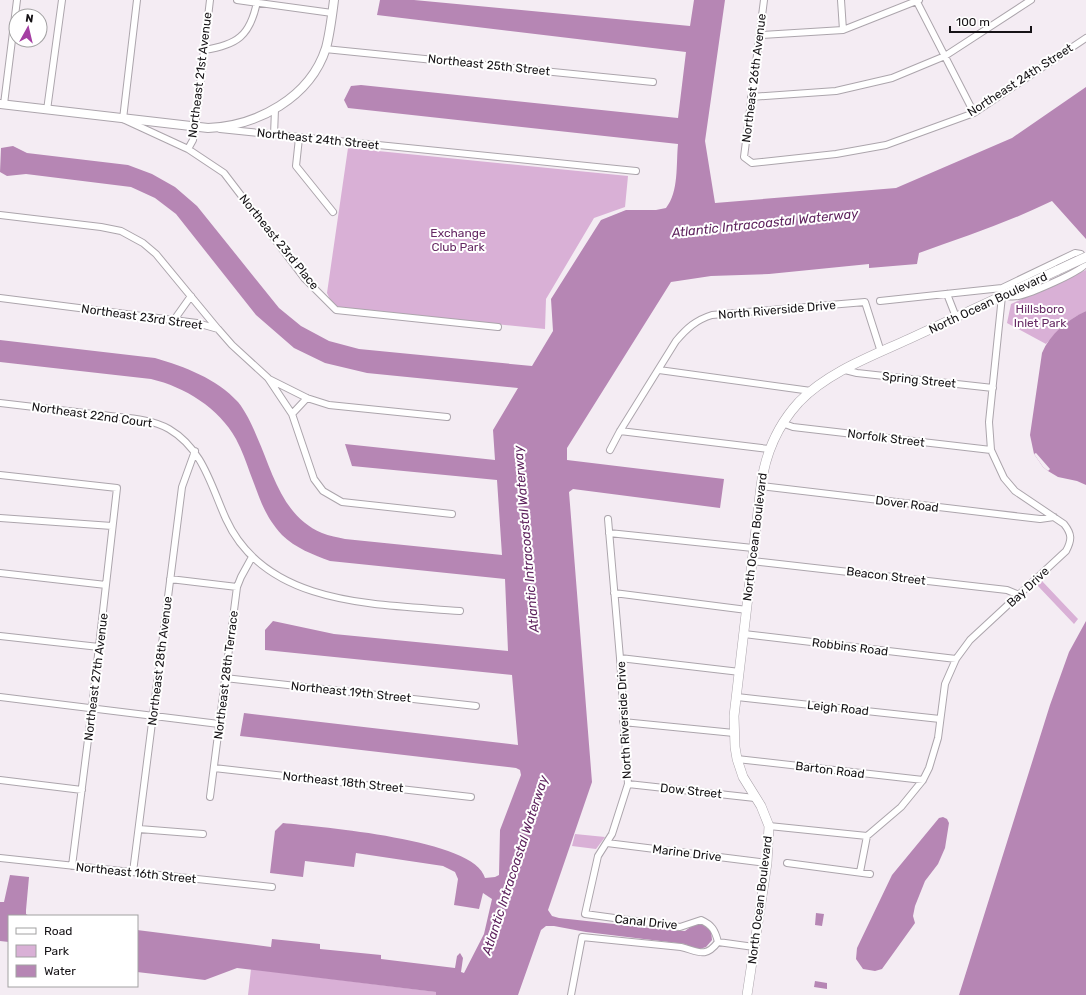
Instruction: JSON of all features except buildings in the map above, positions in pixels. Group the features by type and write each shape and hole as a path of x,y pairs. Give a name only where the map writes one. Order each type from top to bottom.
{"main road":[{"name":"North Ocean Boulevard","path":"747,995 767,863 769,826 761,806 743,777 737,759 734,733 761,486 769,449 782,423 811,391 845,370 1086,257"}],"street":[{"path":"2,104 17,0"},
{"path":"47,110 62,0"},
{"path":"123,119 137,0"},
{"name":"Northeast 21st Avenue","path":"188,150 193,140 195,127 210,0"},
{"path":"237,0 254,1 332,13"},
{"path":"208,128 232,126 249,122 275,109 294,95 308,79 326,49 334,0"},
{"name":"Northeast 26th Avenue","path":"744,157 751,97 761,34 764,0"},
{"path":"841,0 843,30"},
{"path":"751,97 836,92 892,78 945,56 1031,0"},
{"path":"204,50 222,47 236,42 249,28 254,1"},
{"path":"761,34 843,30 918,1 974,113"},
{"name":"Northeast 24th Street","path":"744,157 752,163 836,154 886,145 974,113 1086,38"},
{"name":"Northeast 25th Street","path":"326,49 653,82"},
{"name":"Northeast 24th Street","path":"2,104 299,138 636,171"},
{"path":"274,135 275,109"},
{"name":"Northeast 23rd Place","path":"123,119 188,150 224,174 305,280 336,310 418,320 498,327"},
{"path":"299,138 296,166 333,212"},
{"path":"0,215 101,226 120,231 143,243 156,254 218,329"},
{"path":"880,301 1002,288 1075,252 1081,254 1085,259 1085,265 1081,269 1040,288 1019,296 1002,296"},
{"path":"947,294 956,317"},
{"path":"174,320 191,296"},
{"name":"Bay Drive","path":"867,836 901,807 923,780 935,752 945,684 956,659 970,640 1066,551 1071,540 1070,531 1064,524 1015,491 1004,478 991,450 989,422 1002,296"},
{"name":"Northeast 23rd Street","path":"0,298 197,323 218,329 232,345 268,378 292,414 314,479 323,491 342,502 358,505 452,514"},
{"name":"North Riverside Drive","path":"610,450 620,431 676,341 685,330 703,318 865,302 881,352"},
{"path":"659,370 811,391"},
{"name":"Spring Street","path":"845,370 858,373 993,388"},
{"path":"268,378 306,398 330,404 352,408 447,417"},
{"path":"292,414 306,398"},
{"name":"Northeast 22nd Court","path":"0,402 136,419 168,429 184,439 195,451 209,477 226,520 252,558 280,578 303,589 348,600 460,611"},
{"name":"Norfolk Street","path":"782,423 793,427 991,450"},
{"path":"620,431 769,449"},
{"name":"Northeast 28th Avenue","path":"133,872 182,487 195,451"},
{"name":"Northeast 27th Avenue","path":"0,475 117,488 72,866"},
{"name":"Dover Road","path":"761,486 1040,520 1054,517"},
{"path":"0,518 112,526"},
{"name":"North Riverside Drive","path":"585,914 598,856 607,843 628,784 620,658 608,533 608,519"},
{"path":"608,533 754,548"},
{"name":"Northeast 28th Terrace","path":"210,797 237,587 252,558"},
{"name":"Beacon Street","path":"752,561 1007,590 1019,595"},
{"path":"0,573 106,585"},
{"path":"170,579 237,587"},
{"path":"614,593 747,610"},
{"name":"Robbins Road","path":"744,634 956,659"},
{"path":"0,636 99,646"},
{"path":"620,658 740,672"},
{"name":"Northeast 19th Street","path":"225,678 476,706"},
{"path":"0,697 219,724"},
{"name":"Leigh Road","path":"737,697 940,719"},
{"path":"624,722 734,733"},
{"name":"Barton Road","path":"737,759 923,780"},
{"name":"Northeast 18th Street","path":"214,768 472,797"},
{"path":"0,781 82,790"},
{"name":"Dow Street","path":"628,784 755,798"},
{"path":"769,826 867,836 860,872"},
{"path":"139,829 203,834"},
{"name":"Marine Drive","path":"607,843 767,863"},
{"name":"Northeast 16th Street","path":"0,858 272,887"},
{"path":"787,864 870,874"},
{"name":"Canal Drive","path":"571,995 582,937 681,947 695,953 704,953 713,948 718,942 715,930 710,923 701,920 680,927 585,914"},
{"path":"718,942 754,946"}],"green space":[{"name":"Exchange Club Park","path":"348,148 628,176 625,207 594,218 546,299 545,329 334,308 327,293"},
{"name":"Hillsboro Inlet Park","path":"1086,270 1086,311 1064,325 1046,344 1007,323 1011,304"},
{"path":"1042,581 1078,619 1074,624 1037,585"},
{"path":"575,834 605,837 596,849 572,846"},
{"path":"251,969 437,992 436,995 248,995"}],"water":[{"name":"Atlantic Intracoastal Waterway","path":"380,0 414,0 690,26 694,0 725,0 705,141 715,203 896,188 1012,138 1086,87 1086,239 1052,201 1036,209 970,235 919,253 917,264 869,268 869,264 769,274 711,276 671,282 567,448 567,460 724,479 720,508 573,489 569,492 592,782 548,910 552,916 559,918 669,930 685,931 692,926 700,924 711,930 712,940 706,947 697,950 685,944 546,926 541,930 518,995 436,995 436,992 237,968 205,980 138,972 138,930 271,947 272,939 320,944 320,949 381,955 381,959 455,968 457,956 460,953 463,958 461,972 464,973 484,934 492,899 483,893 479,909 454,905 458,879 455,872 443,866 356,853 354,867 305,861 303,877 270,873 275,831 283,823 394,837 455,854 475,865 485,878 495,877 499,875 500,830 521,775 520,770 516,768 240,736 244,713 518,745 512,675 265,650 265,630 273,621 334,634 508,651 505,579 330,561 311,554 287,540 270,520 236,439 220,418 200,400 176,387 151,379 0,362 0,340 155,358 178,365 200,374 220,386 238,402 251,423 280,492 297,516 308,525 322,533 345,539 502,555 497,480 352,466 345,444 495,460 493,430 518,388 367,373 325,363 294,348 256,315 176,214 155,198 131,187 26,174 7,176 0,172 1,148 13,146 27,153 128,165 152,174 175,187 197,206 279,308 301,326 329,341 359,349 532,366 553,331 551,299 601,220 626,210 656,210 666,208 675,186 678,144 348,108 344,100 351,86 361,85 678,118 686,52 377,15"},
{"path":"1086,311 1086,485 1077,481 1058,477 1043,467 1034,454 1030,435 1042,353 1045,346 1060,328"},
{"path":"1086,621 1086,995 959,995 1050,705 1069,652"},
{"path":"943,817 947,819 949,823 945,848 938,864 925,881 915,906 913,916 915,923 882,969 875,971 863,969 856,959 857,948 892,875 939,818"},
{"path":"10,875 29,877 26,910 28,915 8,915 8,942 0,941 0,902 4,902"},
{"path":"816,913 824,914 822,926 815,925"},
{"path":"815,981 827,983 827,989 814,987"}],"pier":[{"path":"1036,453 1050,469 1048,471 1043,467 1034,454"}]}
